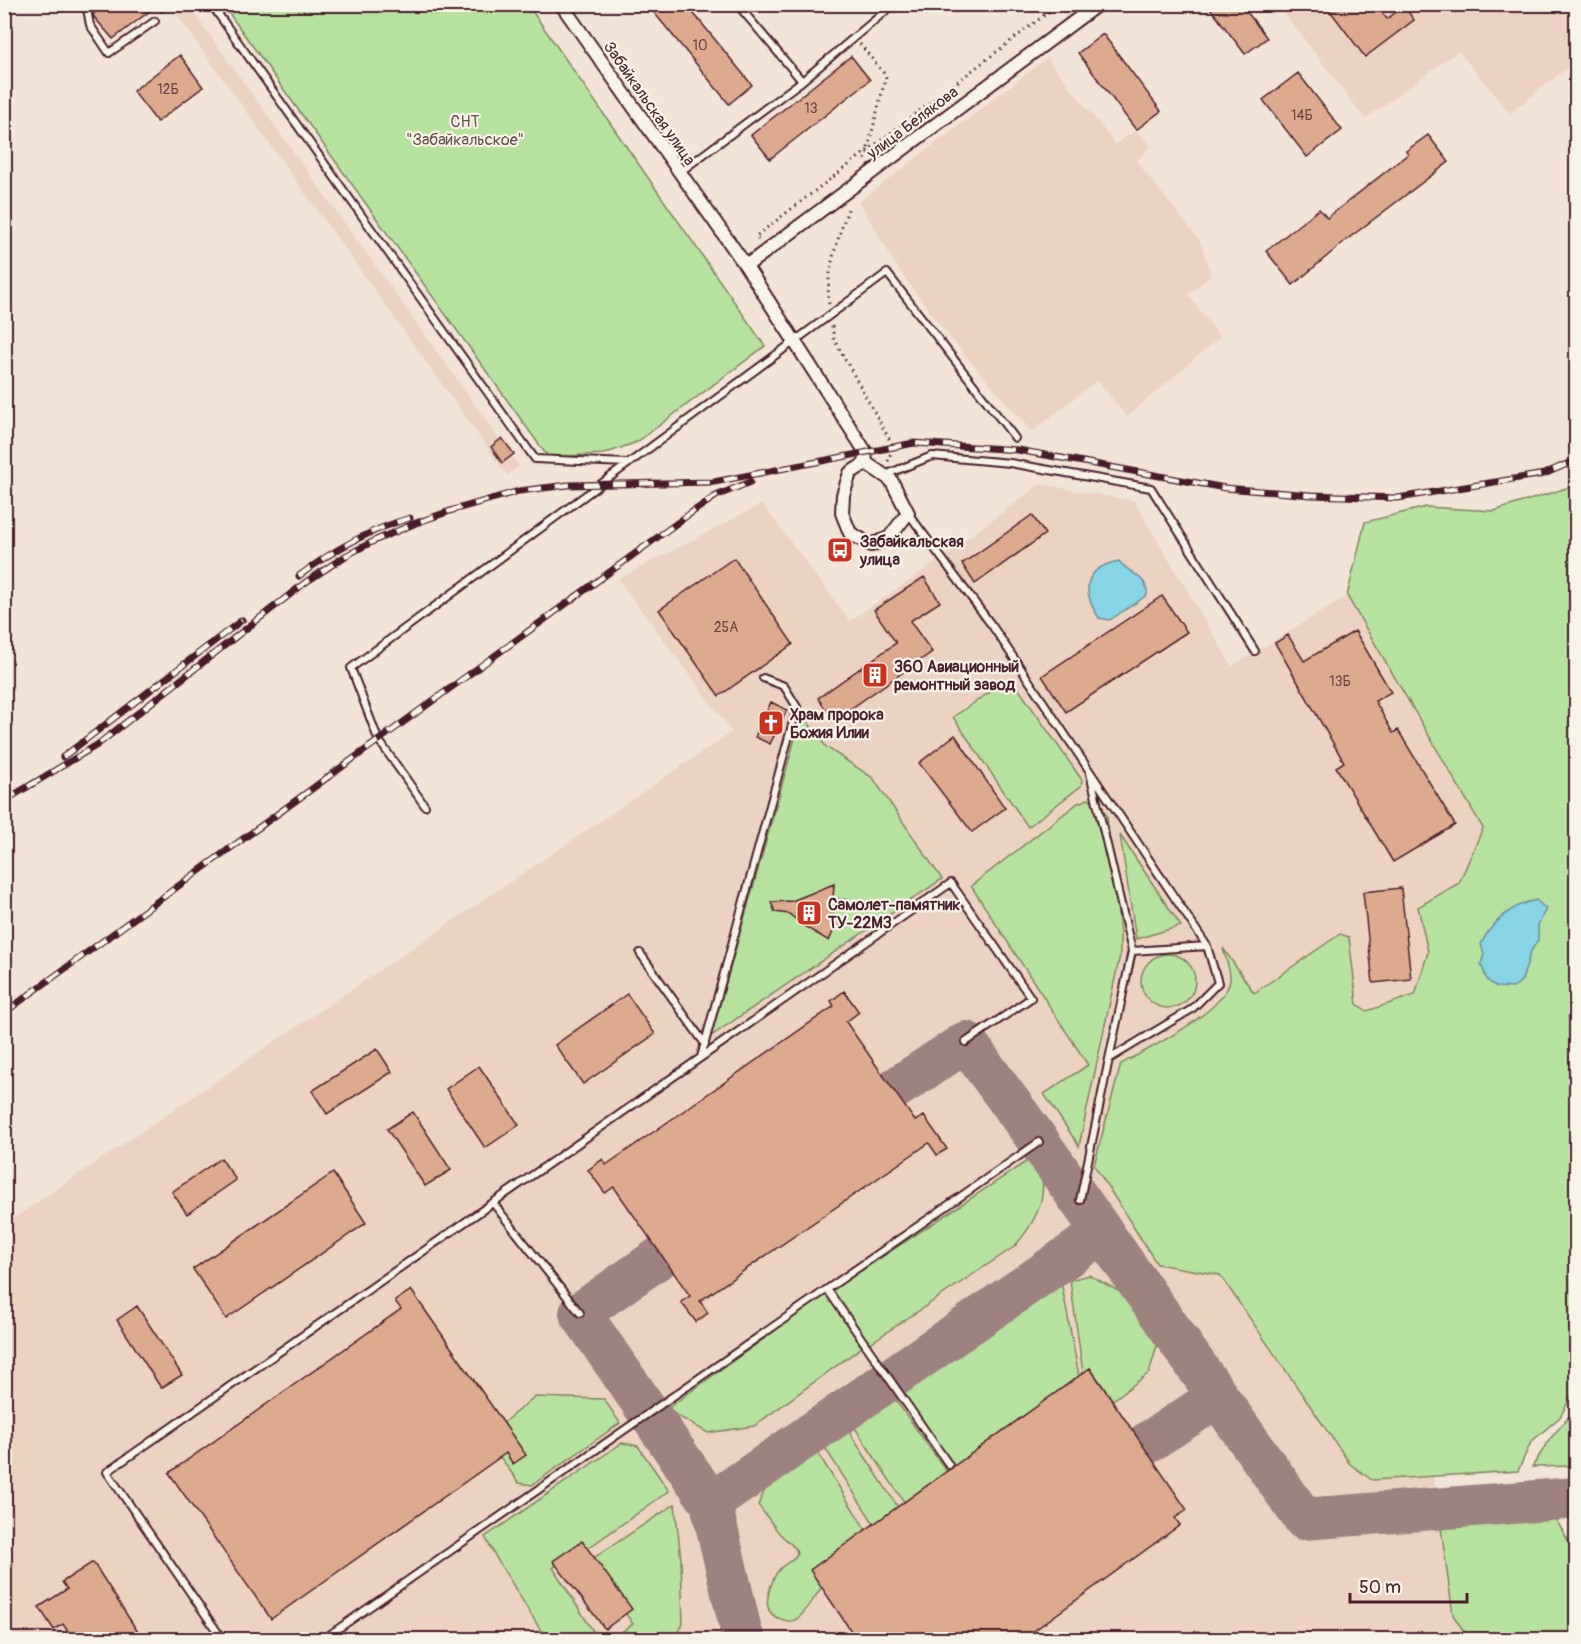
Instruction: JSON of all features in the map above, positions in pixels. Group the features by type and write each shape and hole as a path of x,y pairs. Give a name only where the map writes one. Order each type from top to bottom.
{"street":[{"name":"Забайкальская улица","path":"561,4 746,266 865,451 866,463"},
{"name":"улица Белякова","path":"746,266 1098,4"},
{"path":"866,463 884,475 891,480 908,513 889,538 871,545 850,533 842,513 843,495 850,473 866,463"}],"lane":[{"path":"83,4 87,9 90,25 109,53 155,21"},
{"path":"211,4 535,459 627,463"},
{"path":"737,4 802,81"},
{"path":"679,173 802,81 894,4"},
{"path":"425,806 378,739 351,668 887,273 1015,438"},
{"path":"884,475 932,456 1010,463 1151,488 1255,651"},
{"path":"908,513 993,627 1207,946 1218,983 1192,1009 1109,1059"},
{"path":"701,1058 797,707 784,686 763,678"},
{"path":"1080,1200 1132,951 1089,769"},
{"path":"223,1640 107,1472 951,883 1031,998 966,1042"},
{"path":"1132,951 1207,946"},
{"path":"640,953 705,1044"},
{"path":"322,1640 1040,1142"},
{"path":"493,1203 580,1313"},
{"path":"827,1290 949,1465"}],"path":[{"path":"766,251 756,236 1059,4"},
{"path":"855,37 886,76 869,150 831,262 828,296 834,339 893,446 884,475"}],"shaded area":[{"path":"186,5 519,466 507,475 175,12"},
{"path":"1278,5 1576,5 1576,61 1510,113 1458,51 1365,119"},
{"path":"1047,58 1115,144 1136,130 1151,146 1136,161 1200,241 1211,275 1188,295 1220,337 1127,417 1097,380 1032,432 947,334 902,275 859,202"},
{"path":"1040,484 1134,501 1232,666 1347,596 1483,828 1459,883 1418,907 1428,952 1415,995 1367,1011 1453,1615 1470,1639 5,1640 5,1224 732,732 618,579 762,504 850,621 939,560"}],"green space":[{"name":"СНТ \"Забайкальское\"","path":"223,5 528,5 765,346 637,442 604,454 548,457"},
{"path":"1576,485 1576,1387 1560,1417 1531,1442 1518,1471 1372,1480 1350,1464 1220,1275 1157,1264 1094,1165 1121,1064 1184,1028 1215,1004 1225,992 1230,980 1223,948 1254,993 1340,934 1349,937 1357,1004 1367,1011 1415,995 1428,952 1418,907 1459,883 1483,828 1347,596 1365,522 1426,507 1494,511"},
{"path":"1011,678 1082,780 1081,786 1028,827 953,717"},
{"path":"802,714 826,747 873,778 942,879 711,1036"},
{"path":"1088,799 1100,803 1107,816 1120,933 1120,955 1079,1146 1044,1094 1088,1065 971,886 1078,803"},
{"path":"1120,835 1181,926 1136,939"},
{"path":"1163,954 1173,954 1183,958 1191,966 1195,981 1191,996 1183,1004 1173,1008 1163,1008 1153,1004 1145,996 1141,986 1141,976 1145,966 1153,958"},
{"path":"1032,1158 1041,1176 1042,1198 1036,1216 1014,1247 869,1344 832,1290"},
{"path":"1089,1275 1128,1296 1158,1342 1149,1373 1113,1400 1090,1368 1083,1373 1070,1280"},
{"path":"1061,1281 1079,1376 954,1466 902,1396 906,1387 902,1379 1046,1283"},
{"path":"826,1294 862,1347 754,1426 708,1433 668,1408"},
{"path":"883,1392 887,1398 895,1399 947,1472 904,1502 847,1416"},
{"path":"534,1397 604,1399 620,1423 532,1485 519,1483 500,1457 506,1453 513,1464 503,1423"},
{"path":"1576,1408 1576,1466 1532,1467 1550,1439"},
{"path":"842,1421 898,1507 874,1524 818,1437"},
{"path":"811,1442 866,1530 811,1570 821,1588 801,1615 790,1621 772,1614 768,1597 776,1574 794,1558 797,1554 796,1549 779,1533 758,1505 777,1464"},
{"path":"622,1443 638,1446 669,1491 584,1551 580,1547 553,1568 598,1639 546,1639 485,1537"},
{"path":"675,1504 681,1560 683,1624 674,1639 611,1639 633,1624 589,1561"},
{"path":"1555,1518 1576,1554 1576,1639 1469,1639 1453,1615 1441,1528"}],"water":[{"path":"1119,561 1145,583 1147,595 1110,620 1099,618 1089,599 1089,582 1098,569"},
{"path":"1536,900 1546,909 1538,925 1538,940 1531,951 1522,980 1513,988 1496,987 1487,980 1481,964 1484,954 1481,944 1497,922 1511,910"}],"building":[{"path":"106,4 159,4 113,39 93,14"},
{"path":"647,4 686,4 752,85 729,104"},
{"path":"1207,4 1241,4 1267,38 1245,54"},
{"path":"1325,4 1375,4 1387,19 1404,6 1414,20 1365,57"},
{"path":"1103,34 1161,111 1136,130 1078,53"},
{"path":"180,55 203,87 157,122 133,91"},
{"path":"851,56 870,80 770,159 751,135"},
{"path":"1298,73 1342,130 1307,157 1263,100"},
{"path":"1428,135 1449,162 1345,241 1293,285 1266,251 1319,209 1327,218 1408,154 1406,151"},
{"path":"502,438 514,454 502,463 491,447"},
{"path":"1032,515 1045,534 975,584 962,564"},
{"path":"734,558 793,644 719,696 659,610"},
{"name":"360 Авиационный ремонтный завод","path":"924,577 940,602 910,621 932,652 833,721 818,698 896,643 874,610"},
{"path":"1162,596 1187,632 1066,712 1042,676"},
{"path":"1355,631 1391,692 1375,701 1393,733 1398,730 1455,825 1393,862 1336,767 1344,762 1275,643 1288,635 1304,661"},
{"name":"Храм пророка Божия Илии","path":"771,702 787,710 770,744 755,737"},
{"path":"955,735 1005,808 972,832 919,763"},
{"name":"Самолет-памятник ТУ-22М3","path":"834,884 833,899 846,900 832,913 844,926 835,927 829,941 789,914 775,912 771,902 792,901"},
{"path":"1401,888 1411,979 1373,983 1363,892"},
{"path":"844,991 859,1012 846,1022 915,1121 924,1116 947,1149 937,1155 929,1143 700,1301 708,1313 696,1322 681,1302 690,1296 614,1187 605,1193 588,1170 603,1159 606,1165 834,1006 831,1001"},
{"path":"627,994 655,1034 583,1084 555,1045"},
{"path":"377,1049 392,1072 327,1114 312,1091"},
{"path":"479,1066 519,1125 485,1148 446,1089"},
{"path":"413,1112 451,1170 425,1186 387,1129"},
{"path":"221,1158 236,1180 187,1214 172,1192"},
{"path":"333,1173 366,1223 226,1319 193,1269"},
{"path":"411,1290 526,1455 513,1464 506,1453 271,1619 169,1473 401,1309 395,1301"},
{"path":"137,1306 182,1375 161,1388 117,1320"},
{"path":"1090,1368 1187,1510 1175,1518 1180,1525 1021,1640 857,1640 810,1570"},
{"path":"582,1541 632,1609 605,1629 553,1561"},
{"path":"93,1562 143,1640 73,1640 63,1624 54,1630 39,1607 67,1589 62,1582"}],"taxiway":[{"path":"893,1090 966,1042 1304,1519 1576,1498"},
{"path":"662,1256 580,1313 711,1503 1103,1232"},
{"path":"1144,1445 1218,1397"},
{"path":"711,1503 745,1640"}],"railway":[{"path":"4,801 97,745 306,582 347,555 416,523 519,491 568,485 714,482 914,443 1018,450 1225,488 1311,495 1398,498 1544,474 1576,460"},
{"path":"4,1013 688,515 716,496 750,482"},
{"path":"299,576 352,542 380,528 410,518"},
{"path":"63,757 242,620"}],"place":[{"name":"Забайкальская улица","path":"840,550"},
{"name":"360 Авиационный ремонтный завод","path":"875,675"},
{"name":"Храм пророка Божия Илии","path":"771,723"},
{"name":"Самолет-памятник ТУ-22М3","path":"809,913"}]}
